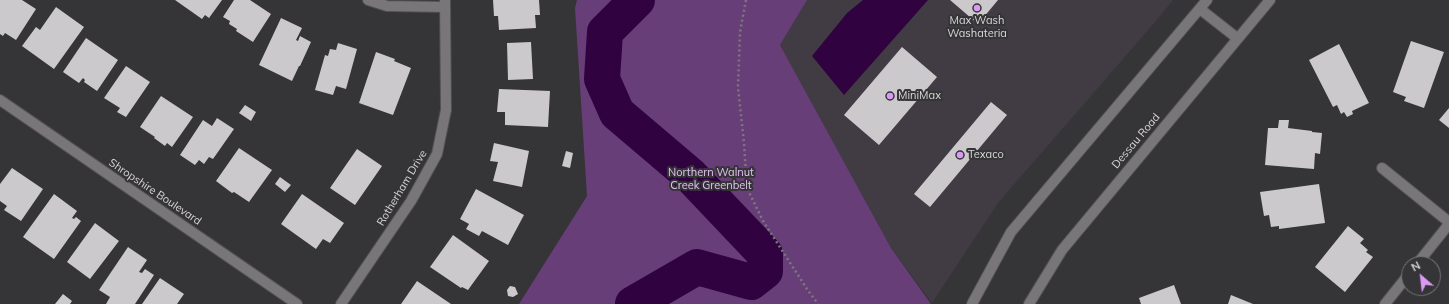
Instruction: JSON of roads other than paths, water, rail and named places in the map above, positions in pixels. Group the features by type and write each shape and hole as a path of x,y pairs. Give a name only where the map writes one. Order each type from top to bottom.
{"street":[{"path":"368,0 387,6 445,3"},
{"path":"972,304 1011,232 1207,0"},
{"name":"Dessau Road","path":"1029,304 1062,250 1270,0"},
{"name":"Rotherham Drive","path":"341,304 411,201 438,154 446,110 445,3"},
{"path":"1200,9 1237,38"},
{"name":"Shropshire Boulevard","path":"0,100 297,304"},
{"path":"1382,168 1449,223 1423,256"},
{"path":"1385,304 1401,284"}],"waterway":[{"path":"633,304 697,267 751,282 765,271 765,254 690,175 617,113 602,79 605,32 637,0"}],"place":[{"name":"Max Wash Washateria","path":"977,8"},
{"name":"MiniMax","path":"890,96"},
{"name":"Texaco","path":"960,155"}],"park label":[{"name":"Northern Walnut Creek Greenbelt","path":"711,179"}]}
